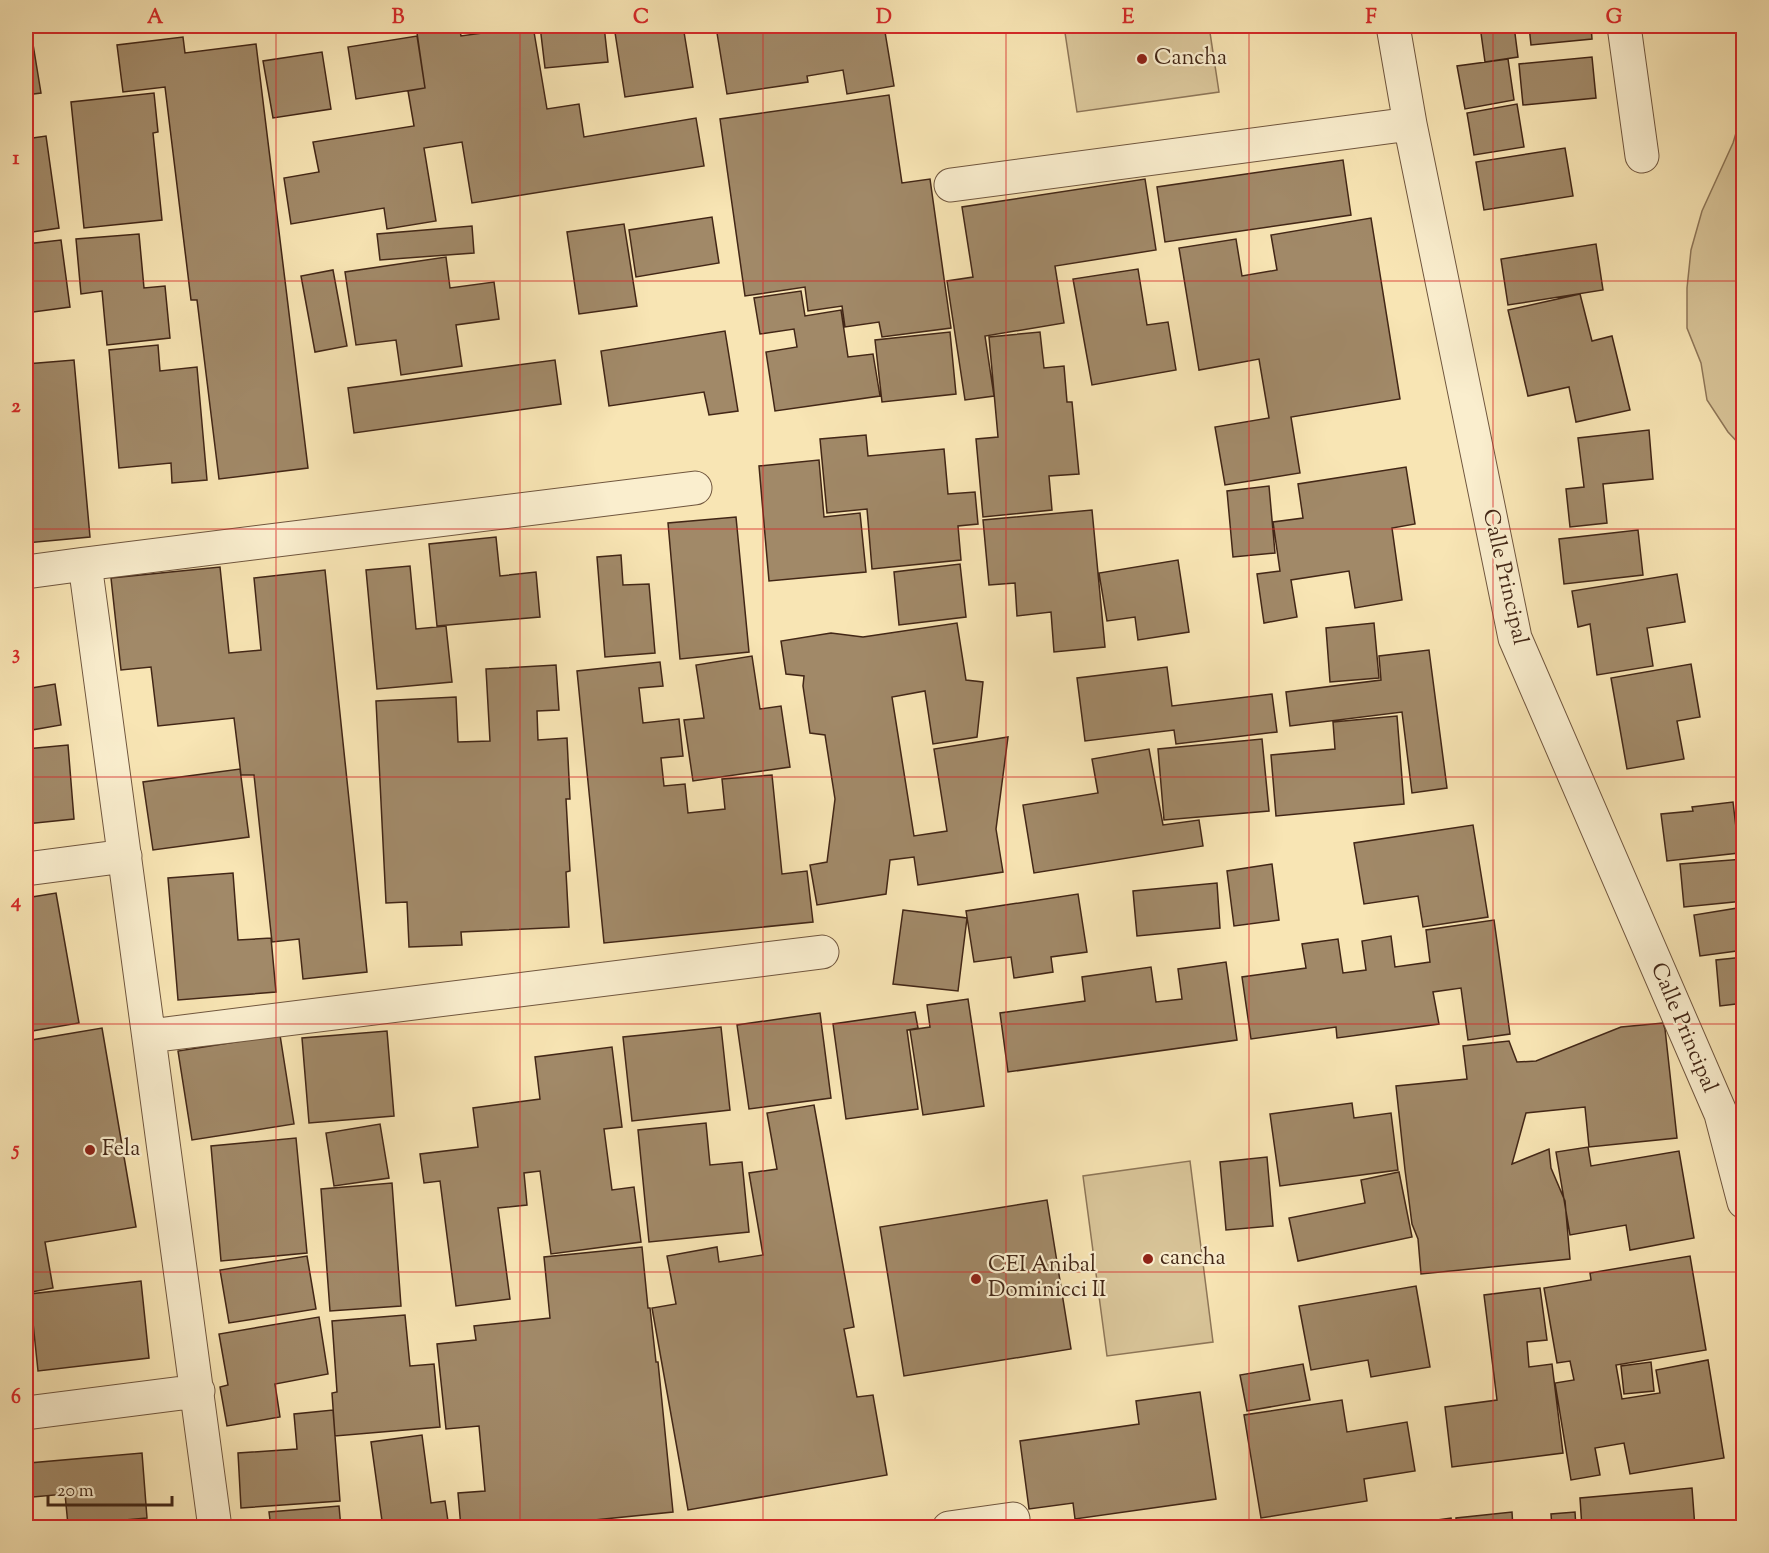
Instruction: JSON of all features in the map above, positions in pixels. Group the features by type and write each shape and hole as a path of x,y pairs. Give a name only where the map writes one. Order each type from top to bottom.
{"street":[{"name":"Calle Principal","path":"1393,26 1410,124 1515,638 1721,1114 1743,1202"},
{"path":"1624,26 1642,156"},
{"path":"951,185 1410,124"},
{"path":"26,572 695,488"},
{"path":"85,564 215,1527"},
{"path":"26,869 125,856"},
{"path":"150,1036 822,952"},
{"path":"26,1413 198,1391"},
{"path":"949,1527 1013,1519"}],"shaded area":[{"name":"Cancha","path":"1064,26 1209,26 1219,92 1077,112"},
{"path":"1743,110 1743,448 1728,432 1707,400 1701,363 1687,328 1687,288 1691,250 1702,211 1733,143"},
{"name":"cancha","path":"1190,1161 1213,1342 1107,1356 1083,1176"}],"building":[{"path":"26,26 30,26 41,93 26,95"},
{"path":"416,26 459,26 461,36 533,26 547,109 579,104 584,137 696,118 704,166 472,203 462,142 424,148 436,221 387,229 384,208 291,224 284,178 319,172 313,142 414,126 408,91 425,88"},
{"path":"540,26 604,26 608,62 545,68"},
{"path":"614,26 683,26 693,87 625,97"},
{"path":"884,26 894,86 847,94 843,70 807,76 808,82 727,94 716,27"},
{"path":"1480,26 1514,26 1518,57 1485,62"},
{"path":"1529,26 1591,26 1592,39 1531,45"},
{"path":"417,36 425,88 356,99 348,47"},
{"path":"183,37 185,53 256,44 308,468 219,479 197,300 191,300 165,87 123,92 117,45"},
{"path":"322,52 331,109 273,118 263,61"},
{"path":"1592,57 1596,98 1523,105 1519,64"},
{"path":"1508,59 1514,100 1465,109 1457,66"},
{"path":"154,93 158,132 153,133 162,220 84,228 71,102"},
{"path":"889,95 902,183 930,179 951,328 882,337 879,322 845,327 842,306 808,311 805,287 745,296 720,119"},
{"path":"1517,104 1524,147 1474,155 1467,113"},
{"path":"46,136 59,228 26,233 26,139"},
{"path":"1565,148 1573,196 1484,210 1476,162"},
{"path":"1343,160 1351,215 1165,242 1157,187"},
{"path":"1145,179 1156,250 1055,266 1064,323 985,336 994,396 965,400 947,281 973,277 962,207"},
{"path":"712,217 719,263 636,277 629,230"},
{"path":"1371,218 1400,399 1291,417 1300,473 1225,485 1215,427 1269,418 1259,359 1199,370 1179,248 1236,239 1242,276 1277,270 1271,235"},
{"path":"624,224 637,306 579,314 567,232"},
{"path":"472,226 474,253 380,260 377,234"},
{"path":"139,234 144,288 165,286 170,338 107,345 102,291 81,294 76,239"},
{"path":"61,240 70,307 26,313 26,244"},
{"path":"1596,244 1603,290 1508,305 1501,259"},
{"path":"446,257 450,288 494,282 499,319 456,325 462,366 401,375 396,340 356,345 345,272"},
{"path":"1138,269 1147,325 1168,322 1176,370 1092,385 1073,279"},
{"path":"333,270 347,346 315,352 301,276"},
{"path":"801,291 805,316 841,310 848,357 873,354 880,396 775,411 766,352 797,347 794,329 760,334 754,298"},
{"path":"1580,294 1592,341 1612,336 1630,410 1576,422 1569,387 1528,396 1508,310"},
{"path":"725,331 738,411 709,415 704,392 609,406 601,351"},
{"path":"950,332 956,394 882,402 875,340"},
{"path":"1040,332 1044,368 1064,366 1067,402 1072,402 1079,474 1049,476 1052,510 983,517 976,439 998,437 989,337"},
{"path":"158,345 160,371 197,367 207,480 172,483 171,463 119,468 109,350"},
{"path":"74,360 90,537 26,543 26,364"},
{"path":"555,360 561,404 354,433 348,388"},
{"path":"1649,430 1653,479 1603,484 1607,523 1570,527 1566,489 1584,487 1578,438"},
{"path":"866,435 868,456 944,449 948,494 975,492 978,524 958,526 961,560 872,569 867,509 827,513 820,439"},
{"path":"819,460 824,517 860,513 866,572 769,581 759,466"},
{"path":"1406,467 1415,524 1392,528 1402,600 1355,608 1349,571 1291,580 1297,617 1264,623 1257,574 1280,571 1273,522 1303,518 1298,484"},
{"path":"1269,486 1275,553 1233,557 1227,491"},
{"path":"1092,510 1105,647 1054,652 1051,612 1017,616 1015,583 989,585 983,520"},
{"path":"736,517 749,652 680,659 668,523"},
{"path":"1638,530 1643,575 1564,584 1559,539"},
{"path":"496,537 500,576 536,572 540,617 437,626 429,544"},
{"path":"621,555 623,585 649,584 655,653 605,657 597,557"},
{"path":"1178,560 1189,632 1138,640 1135,617 1107,621 1099,573"},
{"path":"960,564 966,617 899,625 894,572"},
{"path":"410,566 416,629 446,626 452,682 377,689 366,570"},
{"path":"220,567 229,653 261,650 254,578 325,570 367,972 303,979 299,939 272,942 254,775 241,775 234,718 158,726 151,667 121,670 111,578"},
{"path":"1677,574 1685,622 1647,628 1653,666 1597,675 1590,624 1578,627 1572,591"},
{"path":"957,623 966,680 983,682 977,737 933,744 925,691 892,697 914,836 947,831 934,749 1008,737 996,829 1003,872 918,885 914,857 890,860 886,894 817,905 810,865 827,862 835,799 825,735 810,733 803,686 804,676 786,674 781,641 831,633 863,637"},
{"path":"1374,623 1379,678 1330,682 1326,628"},
{"path":"1429,650 1447,788 1412,793 1402,712 1290,726 1286,692 1381,680 1379,656"},
{"path":"752,656 760,709 781,706 790,767 693,781 684,720 704,718 696,665"},
{"path":"660,662 663,686 639,688 643,723 679,719 683,756 661,758 664,786 685,784 688,813 725,809 722,779 772,775 782,874 807,871 813,922 604,943 577,671"},
{"path":"1691,664 1700,717 1677,721 1684,759 1627,769 1611,678"},
{"path":"556,665 559,710 537,711 538,740 567,738 570,799 566,799 570,871 566,872 569,927 461,932 462,945 409,947 407,902 386,903 376,701 456,697 458,742 490,741 486,669"},
{"path":"1167,667 1172,706 1272,694 1277,732 1176,744 1174,730 1085,741 1077,678"},
{"path":"55,684 61,725 26,731 26,689"},
{"path":"1397,716 1404,804 1276,816 1271,755 1335,749 1333,722"},
{"path":"1262,739 1269,811 1164,820 1158,749"},
{"path":"68,745 74,819 26,824 26,749"},
{"path":"1149,749 1163,825 1199,820 1203,846 1034,873 1023,805 1098,793 1092,759"},
{"path":"240,769 249,837 153,850 143,782"},
{"path":"1733,802 1739,853 1667,861 1661,814 1693,811 1692,807"},
{"path":"1473,825 1488,917 1423,927 1418,896 1364,904 1354,843"},
{"path":"1744,859 1744,901 1684,907 1680,864"},
{"path":"1272,864 1279,920 1234,926 1227,871"},
{"path":"233,873 238,940 271,938 276,992 178,1000 168,878"},
{"path":"1217,883 1220,928 1137,936 1133,891"},
{"path":"56,893 79,1023 26,1032 26,898"},
{"path":"1078,894 1087,952 1051,957 1053,972 1014,978 1011,957 974,962 966,911"},
{"path":"1744,907 1744,950 1700,956 1694,915"},
{"path":"903,910 967,918 958,991 893,984"},
{"path":"1494,920 1510,1034 1468,1040 1461,988 1433,992 1439,1024 1337,1038 1336,1027 1251,1039 1242,977 1306,968 1302,944 1338,939 1343,973 1366,970 1362,941 1391,936 1395,967 1430,962 1426,930"},
{"path":"1744,957 1744,1003 1720,1006 1716,960"},
{"path":"1226,962 1237,1040 1008,1072 1000,1013 1085,1001 1082,977 1151,967 1156,1002 1182,999 1178,969"},
{"path":"968,999 984,1106 923,1115 910,1030 930,1027 927,1005"},
{"path":"915,1012 918,1028 907,1030 918,1109 846,1119 833,1024"},
{"path":"820,1013 831,1098 749,1109 737,1025"},
{"path":"1663,1023 1677,1138 1589,1147 1585,1107 1526,1113 1512,1164 1549,1149 1551,1168 1565,1201 1570,1259 1421,1274 1418,1239 1412,1224 1396,1086 1467,1079 1463,1046 1509,1041 1517,1062 1536,1061 1621,1027"},
{"path":"721,1027 730,1110 632,1121 623,1037"},
{"path":"102,1028 136,1227 45,1242 53,1288 26,1293 26,1041"},
{"path":"387,1031 394,1116 309,1123 302,1038"},
{"path":"280,1035 294,1124 192,1140 178,1051"},
{"path":"612,1047 622,1127 604,1129 612,1190 634,1187 641,1242 551,1254 540,1171 524,1173 527,1205 498,1208 510,1299 456,1306 440,1181 424,1183 420,1154 478,1147 473,1108 540,1099 535,1057"},
{"path":"1352,1103 1354,1118 1391,1113 1398,1170 1280,1186 1270,1114"},
{"path":"814,1105 854,1327 844,1329 857,1397 873,1395 887,1475 688,1510 652,1308 676,1304 667,1256 717,1247 719,1262 763,1255 749,1173 777,1169 767,1113"},
{"path":"706,1123 710,1165 742,1162 749,1232 649,1242 638,1130"},
{"path":"380,1124 389,1178 334,1186 326,1133"},
{"path":"296,1138 307,1253 221,1261 211,1146"},
{"path":"1588,1147 1591,1166 1679,1151 1694,1238 1630,1250 1626,1225 1570,1235 1556,1152"},
{"path":"1267,1157 1273,1226 1226,1230 1220,1162"},
{"path":"1399,1172 1412,1237 1298,1261 1289,1218 1365,1203 1361,1180"},
{"path":"392,1183 401,1306 330,1311 321,1189"},
{"path":"1047,1200 1071,1349 904,1376 880,1227"},
{"path":"642,1247 648,1308 650,1308 656,1362 658,1362 673,1512 515,1528 461,1528 458,1493 485,1491 479,1426 446,1429 437,1344 476,1340 474,1326 550,1318 544,1257"},
{"path":"307,1256 316,1309 229,1323 220,1270"},
{"path":"1690,1256 1706,1350 1616,1365 1622,1399 1660,1393 1656,1370 1708,1360 1724,1458 1630,1474 1624,1443 1595,1448 1600,1475 1571,1480 1555,1383 1574,1380 1570,1361 1557,1363 1544,1288 1591,1280 1590,1273"},
{"path":"141,1281 149,1358 38,1371 30,1294"},
{"path":"1416,1286 1430,1367 1371,1377 1368,1360 1311,1370 1299,1306"},
{"path":"1540,1288 1547,1340 1527,1342 1529,1367 1552,1364 1563,1453 1452,1467 1445,1407 1497,1400 1484,1295"},
{"path":"26,1303 28,1303 33,1351 26,1352"},
{"path":"405,1315 410,1366 434,1364 440,1427 335,1436 332,1393 337,1392 332,1321"},
{"path":"319,1317 328,1374 275,1384 280,1417 227,1426 220,1387 228,1385 219,1334"},
{"path":"1651,1362 1654,1391 1624,1394 1621,1366"},
{"path":"1303,1364 1310,1400 1247,1411 1240,1375"},
{"path":"1200,1392 1216,1499 1075,1519 1073,1503 1029,1509 1020,1441 1139,1424 1136,1401"},
{"path":"1342,1400 1347,1432 1407,1422 1415,1471 1364,1479 1367,1501 1261,1518 1244,1415"},
{"path":"333,1410 340,1501 241,1508 238,1453 297,1449 294,1414"},
{"path":"422,1435 431,1503 445,1501 449,1528 383,1528 371,1442"},
{"path":"142,1453 147,1518 68,1525 65,1494 33,1497 29,1463"},
{"path":"1692,1488 1695,1528 1582,1528 1580,1498"},
{"path":"339,1506 341,1528 271,1528 269,1512"},
{"path":"1512,1512 1513,1528 1456,1528 1456,1518"},
{"path":"1575,1512 1576,1528 1552,1528 1551,1514"},
{"path":"1451,1518 1453,1528 1378,1528"}],"place":[{"name":"Cancha","path":"1142,59"},
{"name":"Fela","path":"90,1150"},
{"name":"cancha","path":"1148,1259"},
{"name":"CEI Anibal Dominicci II","path":"976,1279"}]}
